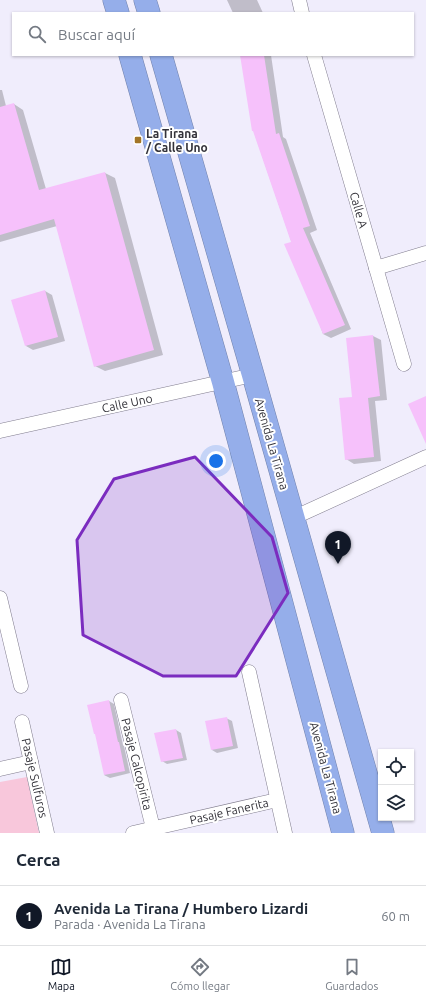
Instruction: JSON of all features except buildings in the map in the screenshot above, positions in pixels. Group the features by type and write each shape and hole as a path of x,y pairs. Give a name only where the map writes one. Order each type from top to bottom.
{"highway":[{"path":"114,0 118,12"},
{"path":"145,0 149,12"},
{"name":"Avenida La Tirana","path":"130,56 223,382 343,833"},
{"name":"Avenida La Tirana","path":"161,56 383,833"}],"street":[{"path":"299,0 302,12"},
{"name":"Calle A","path":"314,56 404,364"},
{"path":"376,268 426,254"},
{"name":"Calle Uno","path":"0,431 253,375"},
{"path":"293,518 426,457"},
{"path":"0,598 22,686"},
{"path":"249,672 285,833"},
{"name":"Pasaje Calcopirita","path":"121,700 153,828"},
{"name":"Pasaje Sulfuros","path":"22,722 47,833"},
{"path":"0,769 31,762"},
{"name":"Pasaje Fanerita","path":"134,833 277,800"}],"highlighted area":[{"path":"195,457 272,537 288,593 236,676 163,676 83,635 77,540 114,479"}],"shaded area":[{"path":"27,777 39,833 0,833 0,782"}],"place":[{"name":"La Tirana / Calle Uno","path":"138,140"},
{"name":"Avenida La Tirana / Humbero Lizardi","path":"338,564"}]}
